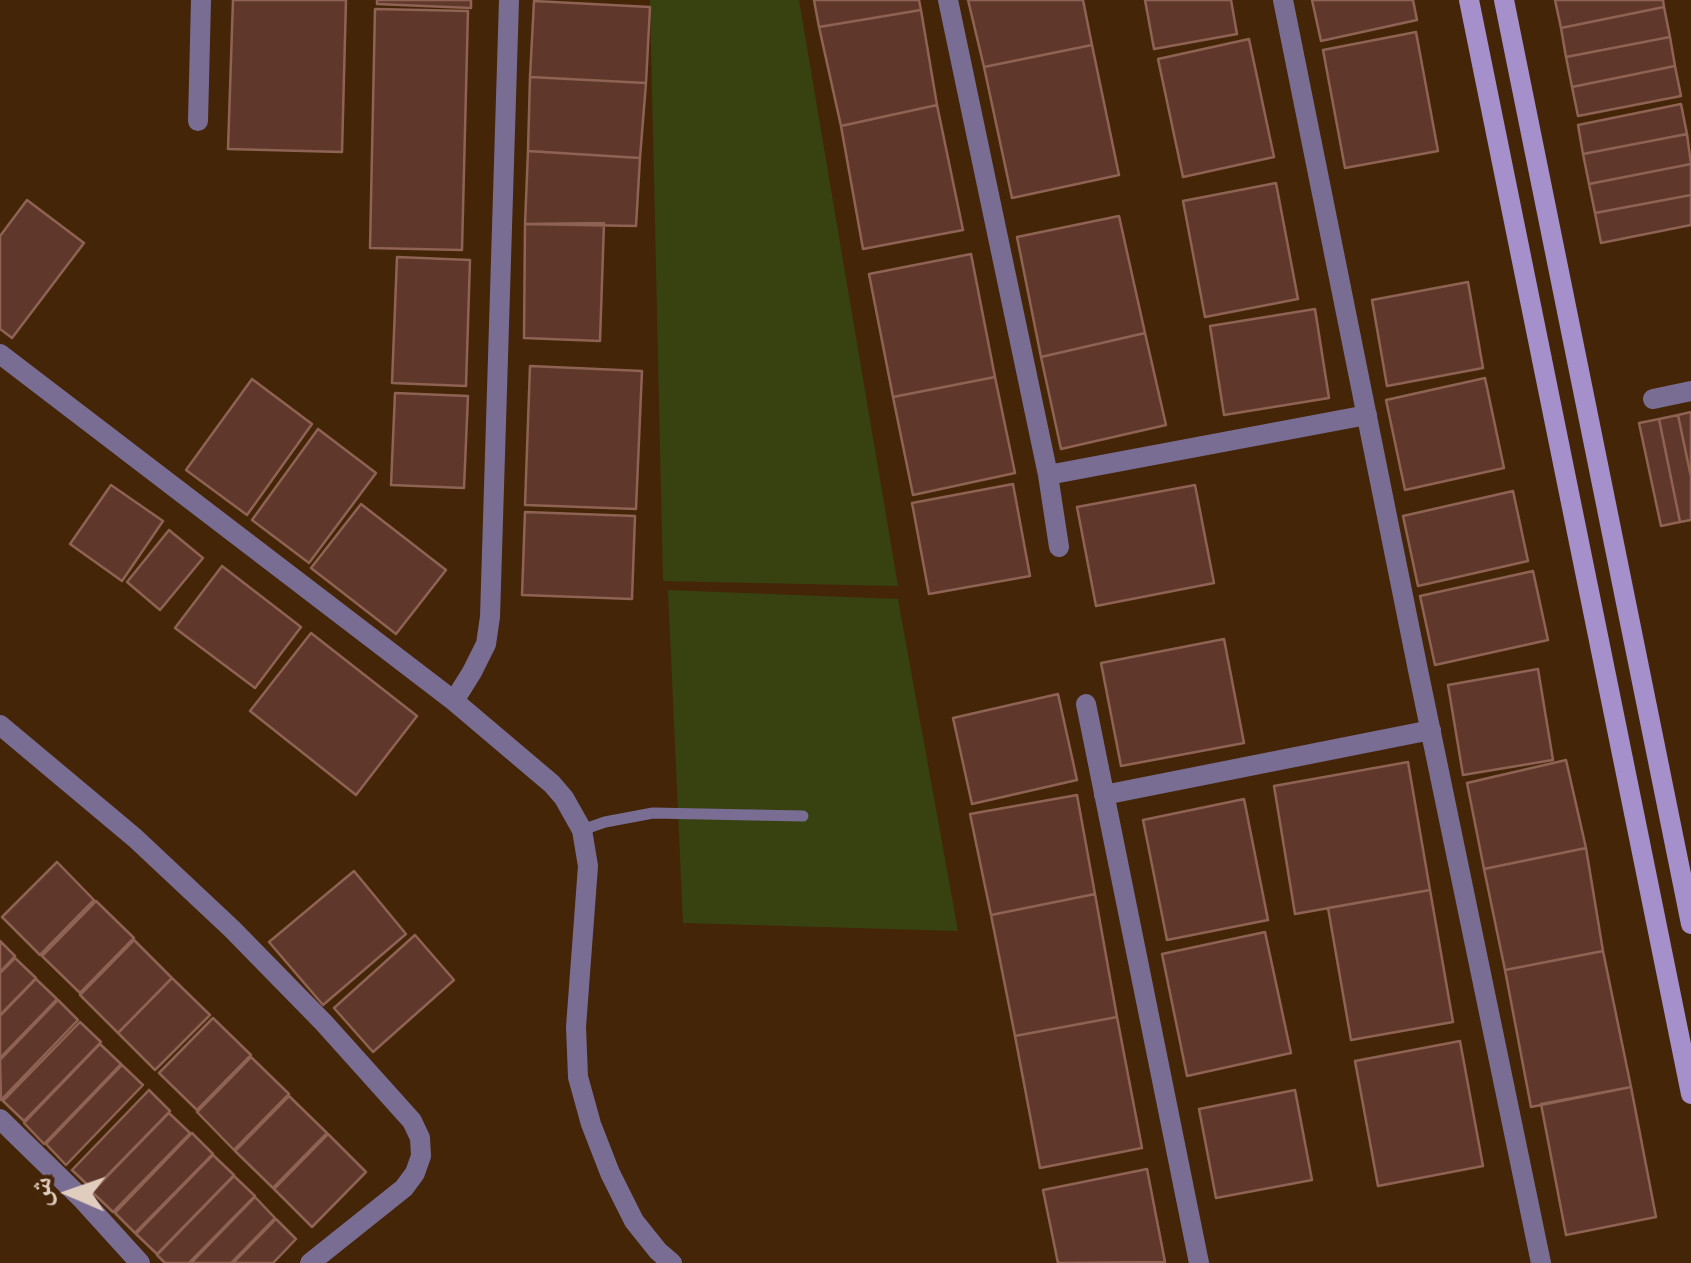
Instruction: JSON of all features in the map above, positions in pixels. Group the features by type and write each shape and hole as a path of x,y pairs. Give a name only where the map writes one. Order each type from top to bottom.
{"street":[{"path":"198,121 201,0"},
{"path":"454,701 486,644 490,617 510,0"},
{"path":"948,0 1060,547"},
{"path":"1283,0 1541,1263"},
{"path":"1469,0 1691,1094"},
{"path":"1504,0 1691,924"},
{"path":"0,354 454,701 564,798 582,830 588,866 576,1027 578,1077 591,1124 634,1221 672,1263"},
{"path":"1653,400 1691,391"},
{"path":"1048,476 1367,415"},
{"path":"1086,704 1200,1263"},
{"path":"0,726 135,838 232,929 412,1121 420,1138 416,1174 404,1188 310,1263"},
{"path":"1104,795 1431,730"},
{"path":"0,1119 82,1198 140,1263"}],"lane":[{"path":"582,830 653,813 803,816"}],"green space":[{"path":"650,0 799,0 898,586 663,581"},
{"path":"668,590 898,599 958,931 683,923"}],"building":[{"path":"233,0 346,0 342,152 228,149"},
{"path":"377,0 471,0 471,8 377,4"},
{"path":"814,0 919,0 921,10 819,27"},
{"path":"968,0 1083,0 1092,45 984,67"},
{"path":"1145,0 1231,0 1237,34 1154,49"},
{"path":"1312,0 1413,0 1417,20 1321,41"},
{"path":"1555,0 1663,0 1664,7 1561,28"},
{"path":"534,1 650,7 646,83 530,77"},
{"path":"1664,7 1670,37 1566,57 1561,28"},
{"path":"375,9 468,11 462,250 370,248"},
{"path":"921,10 937,105 841,126 819,27"},
{"path":"1416,32 1438,151 1345,168 1323,50"},
{"path":"1670,37 1675,66 1572,87 1566,57"},
{"path":"1249,39 1274,157 1183,177 1158,59"},
{"path":"1092,45 1119,175 1012,198 984,67"},
{"path":"1675,66 1681,96 1578,116 1572,87"},
{"path":"530,77 646,83 640,158 528,151"},
{"path":"1681,104 1687,134 1583,154 1578,125"},
{"path":"937,105 963,230 863,249 841,126"},
{"path":"1687,134 1691,164 1589,184 1583,154"},
{"path":"528,151 640,158 636,226 525,224"},
{"path":"1691,164 1691,195 1595,213 1589,184"},
{"path":"1276,183 1298,299 1205,317 1183,201"},
{"path":"1691,195 1691,225 1601,243 1595,213"},
{"path":"27,200 84,243 12,338 0,329 0,236"},
{"path":"1119,216 1145,333 1041,357 1017,237"},
{"path":"604,223 600,341 524,338 525,224"},
{"path":"971,254 995,377 893,397 869,274"},
{"path":"397,257 470,260 466,386 392,383"},
{"path":"1468,282 1483,368 1387,386 1372,300"},
{"path":"1315,309 1329,398 1224,415 1210,326"},
{"path":"1145,333 1166,425 1061,449 1041,357"},
{"path":"530,366 642,371 636,509 525,505"},
{"path":"995,377 1015,473 913,495 893,397"},
{"path":"1485,378 1504,468 1405,490 1386,400"},
{"path":"252,379 312,424 247,515 186,470"},
{"path":"395,393 468,396 464,488 391,485"},
{"path":"1691,412 1691,477 1678,415"},
{"path":"1678,415 1691,477 1691,520 1680,522 1659,419"},
{"path":"1659,419 1680,522 1661,526 1639,423"},
{"path":"318,429 376,473 309,563 252,520"},
{"path":"1013,484 1030,576 929,594 912,503"},
{"path":"111,485 163,521 122,581 70,544"},
{"path":"1195,485 1214,583 1096,606 1077,507"},
{"path":"1513,491 1528,561 1418,586 1403,516"},
{"path":"361,504 446,570 396,634 311,568"},
{"path":"525,512 635,516 632,599 522,595"},
{"path":"169,530 203,558 160,610 127,582"},
{"path":"222,566 301,627 255,688 175,628"},
{"path":"1533,571 1548,640 1435,665 1420,596"},
{"path":"311,633 417,716 356,795 250,711"},
{"path":"1224,639 1244,743 1121,766 1101,663"},
{"path":"1538,669 1553,760 1463,775 1448,685"},
{"path":"1058,694 1077,780 972,804 953,718"},
{"path":"1566,760 1586,848 1484,869 1467,783"},
{"path":"1408,762 1430,890 1295,914 1274,786"},
{"path":"1077,795 1095,894 991,915 970,814"},
{"path":"1244,799 1268,920 1167,940 1143,820"},
{"path":"1586,848 1603,951 1505,970 1484,869"},
{"path":"57,862 94,900 40,955 2,917"},
{"path":"354,871 406,934 323,1005 269,942"},
{"path":"1430,890 1453,1022 1351,1040 1328,908"},
{"path":"1095,894 1117,1017 1015,1036 991,915"},
{"path":"96,901 134,938 80,993 42,956"},
{"path":"1265,932 1291,1053 1187,1076 1162,954"},
{"path":"415,935 454,980 373,1052 334,1008"},
{"path":"134,940 172,978 118,1033 80,995"},
{"path":"0,941 15,956 0,972"},
{"path":"1603,951 1631,1087 1531,1107 1505,970"},
{"path":"15,958 36,978 0,1015 0,973"},
{"path":"172,978 210,1015 155,1070 118,1033"},
{"path":"36,979 57,999 0,1058 0,1016"},
{"path":"58,1000 78,1020 1,1100 0,1060"},
{"path":"1117,1017 1142,1148 1040,1168 1015,1036"},
{"path":"213,1018 251,1055 197,1110 159,1073"},
{"path":"80,1022 101,1042 24,1121 3,1101"},
{"path":"1460,1041 1483,1166 1378,1186 1355,1061"},
{"path":"100,1044 121,1064 44,1144 24,1123"},
{"path":"251,1057 289,1094 234,1150 197,1112"},
{"path":"122,1065 143,1085 66,1165 46,1144"},
{"path":"1631,1087 1656,1217 1566,1235 1541,1104"},
{"path":"149,1090 170,1111 93,1190 72,1170"},
{"path":"1295,1090 1312,1180 1216,1198 1199,1109"},
{"path":"289,1096 327,1133 273,1188 235,1151"},
{"path":"169,1113 190,1133 113,1212 92,1192"},
{"path":"192,1133 213,1154 135,1233 115,1213"},
{"path":"328,1134 366,1172 312,1227 274,1189"},
{"path":"213,1155 234,1175 157,1254 136,1234"},
{"path":"1147,1169 1165,1262 1058,1263 1043,1190"},
{"path":"234,1176 255,1196 189,1263 165,1263 157,1255"},
{"path":"255,1197 275,1218 231,1263 191,1263"},
{"path":"276,1219 296,1239 273,1263 233,1263"}]}
